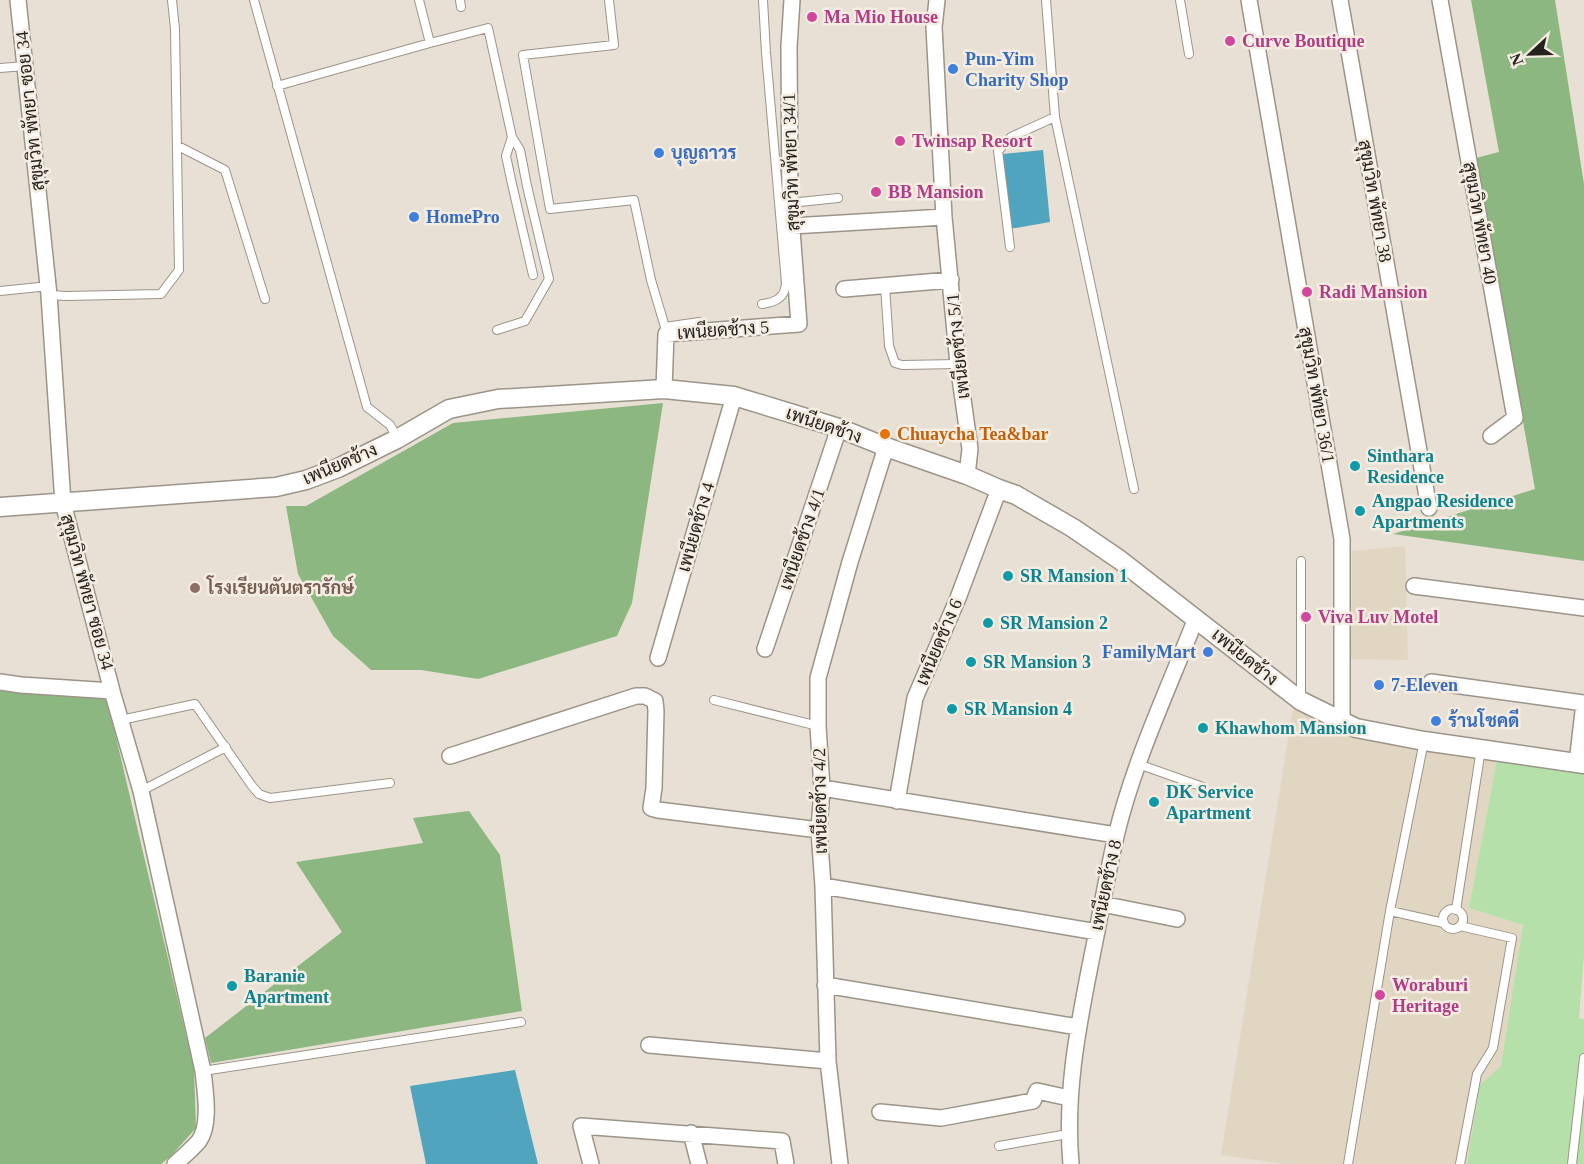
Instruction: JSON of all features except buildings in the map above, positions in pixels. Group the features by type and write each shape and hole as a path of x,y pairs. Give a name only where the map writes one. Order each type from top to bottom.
{"street":[{"name":"สุขุมวิท พัทยา ซอย 34","path":"18,0 49,291 63,503 112,691 141,791 202,1071 206,1106 205,1123 200,1139 176,1164"},
{"name":"สุขุมวิท พัทยา 34/1","path":"792,0 789,47 790,203 799,324"},
{"name":"เพนียดช้าง 5/1","path":"936,0 934,27 944,217 958,364 970,449 967,475"},
{"name":"สุขุมวิท พัทยา 36/1","path":"1249,0 1342,539 1342,722"},
{"name":"สุขุมวิท พัทยา 38","path":"1340,0 1429,508"},
{"name":"สุขุมวิท พัทยา 40","path":"1440,0 1515,418 1491,436"},
{"path":"792,226 944,217"},
{"path":"844,289 951,280"},
{"name":"เพนียดช้าง 5","path":"664,389 666,334 799,324"},
{"name":"เพนียดช้าง","path":"0,507 276,488 316,476 397,439 449,409 498,399 664,389 734,396 839,428 1016,495 1073,528 1120,560 1301,700 1342,722 1356,728 1424,741 1580,763"},
{"name":"เพนียดช้าง 4","path":"658,658 734,396"},
{"name":"เพนียดช้าง 4/1","path":"765,649 839,428"},
{"name":"เพนียดช้าง 4/2","path":"840,1164 828,1061 823,886 819,830 822,788 818,678 850,562 886,447"},
{"name":"เพนียดช้าง 6","path":"897,801 915,698 958,598 999,489"},
{"path":"1414,586 1584,608"},
{"name":"เพนียดช้าง 8","path":"1071,1164 1068,1134 1069,1098 1078,1027 1116,835 1138,764 1196,618"},
{"path":"0,682 112,691"},
{"path":"1431,682 1584,703 1580,763"},
{"path":"450,756 636,696 645,696 655,701 656,711 654,788 651,808 819,830"},
{"path":"822,788 1116,835"},
{"path":"823,886 1096,932"},
{"path":"1102,904 1177,919"},
{"path":"825,986 1078,1027"},
{"path":"649,1045 828,1061"},
{"path":"880,1112 941,1118 1033,1101 1037,1091 1069,1098"},
{"path":"591,1164 581,1126 782,1141 786,1164"},
{"path":"691,1133 699,1164"}],"lane":[{"path":"0,291 49,291 67,296 161,294 179,270 175,30 172,0"},
{"path":"254,0 367,407 390,425 397,439"},
{"path":"419,0 430,43"},
{"path":"609,0 614,45 523,56 550,209 634,200 651,280 665,327 699,322"},
{"path":"762,304 779,300 786,283 763,0"},
{"path":"1046,0 1055,117 1134,489"},
{"path":"1180,0 1189,54"},
{"path":"277,86 488,28 512,136 520,150 526,186 549,279 525,321 497,330"},
{"path":"0,68 25,66"},
{"path":"1010,247 998,151 1011,137 1055,117"},
{"path":"512,136 506,156 533,275"},
{"path":"178,146 225,170 266,299"},
{"path":"790,203 838,198"},
{"path":"885,285 890,346 895,363 902,365 958,364"},
{"path":"1301,561 1301,700"},
{"path":"714,700 818,726"},
{"path":"121,720 195,704 252,786 259,794 270,798 390,783"},
{"path":"1348,1164 1390,911 1424,741"},
{"path":"141,791 226,747"},
{"path":"1456,910 1481,749"},
{"path":"1138,764 1203,787"},
{"path":"1444,923 1443,916 1447,911 1453,909 1462,916 1460,926"},
{"path":"1390,911 1444,923 1451,929 1460,926 1512,938 1493,1048 1477,1074 1460,1164"},
{"path":"202,1071 521,1022"},
{"path":"1572,1164 1584,1058"},
{"path":"999,1146 1068,1134"}],"shaded area":[{"path":"1405,546 1408,660 1351,659 1352,551"},
{"name":"Woraburi Heritage","path":"1294,702 1341,732 1497,760 1469,908 1523,925 1501,1066 1480,1085 1467,1164 1286,1164 1221,1155"}],"green space":[{"path":"1471,0 1555,0 1584,184 1584,561 1393,534 1535,489 1476,158 1499,152"},
{"path":"663,403 632,603 617,636 478,679 421,670 371,670 333,636 298,574 286,506 306,506 453,423"},
{"path":"0,688 107,699 194,1069 196,1128 161,1164 0,1164"},
{"path":"1497,760 1584,770 1584,956 1579,1018 1584,1019 1584,1164 1467,1164 1480,1085 1501,1066 1523,925 1469,908"},
{"path":"469,811 500,855 522,1011 211,1063 205,1038 342,932 296,862 423,843 413,818"}],"water":[{"path":"1043,150 1050,222 1010,229 1002,154"},
{"path":"515,1070 538,1164 426,1164 410,1086"}],"place":[{"name":"Ma Mio House","path":"812,17"},
{"name":"Curve Boutique","path":"1230,41"},
{"name":"Pun-Yim Charity Shop","path":"953,69"},
{"name":"Twinsap Resort","path":"900,141"},
{"name":"บุญถาวร","path":"659,153"},
{"name":"BB Mansion","path":"876,192"},
{"name":"HomePro","path":"414,217"},
{"name":"Radi Mansion","path":"1307,292"},
{"name":"Chuaycha Tea&bar","path":"885,434"},
{"name":"Sinthara Residence","path":"1355,466"},
{"name":"Angpao Residence Apartments","path":"1360,511"},
{"name":"SR Mansion 1","path":"1008,576"},
{"name":"โรงเรียนตันตรารักษ์","path":"195,588"},
{"name":"Viva Luv Motel","path":"1306,617"},
{"name":"SR Mansion 2","path":"988,623"},
{"name":"FamilyMart","path":"1208,652"},
{"name":"SR Mansion 3","path":"971,662"},
{"name":"7-Eleven","path":"1379,685"},
{"name":"SR Mansion 4","path":"952,709"},
{"name":"ร้านโชคดี","path":"1436,721"},
{"name":"Khawhom Mansion","path":"1203,728"},
{"name":"DK Service Apartment","path":"1154,802"},
{"name":"Baranie Apartment","path":"232,986"},
{"name":"Woraburi Heritage","path":"1380,995"}]}
